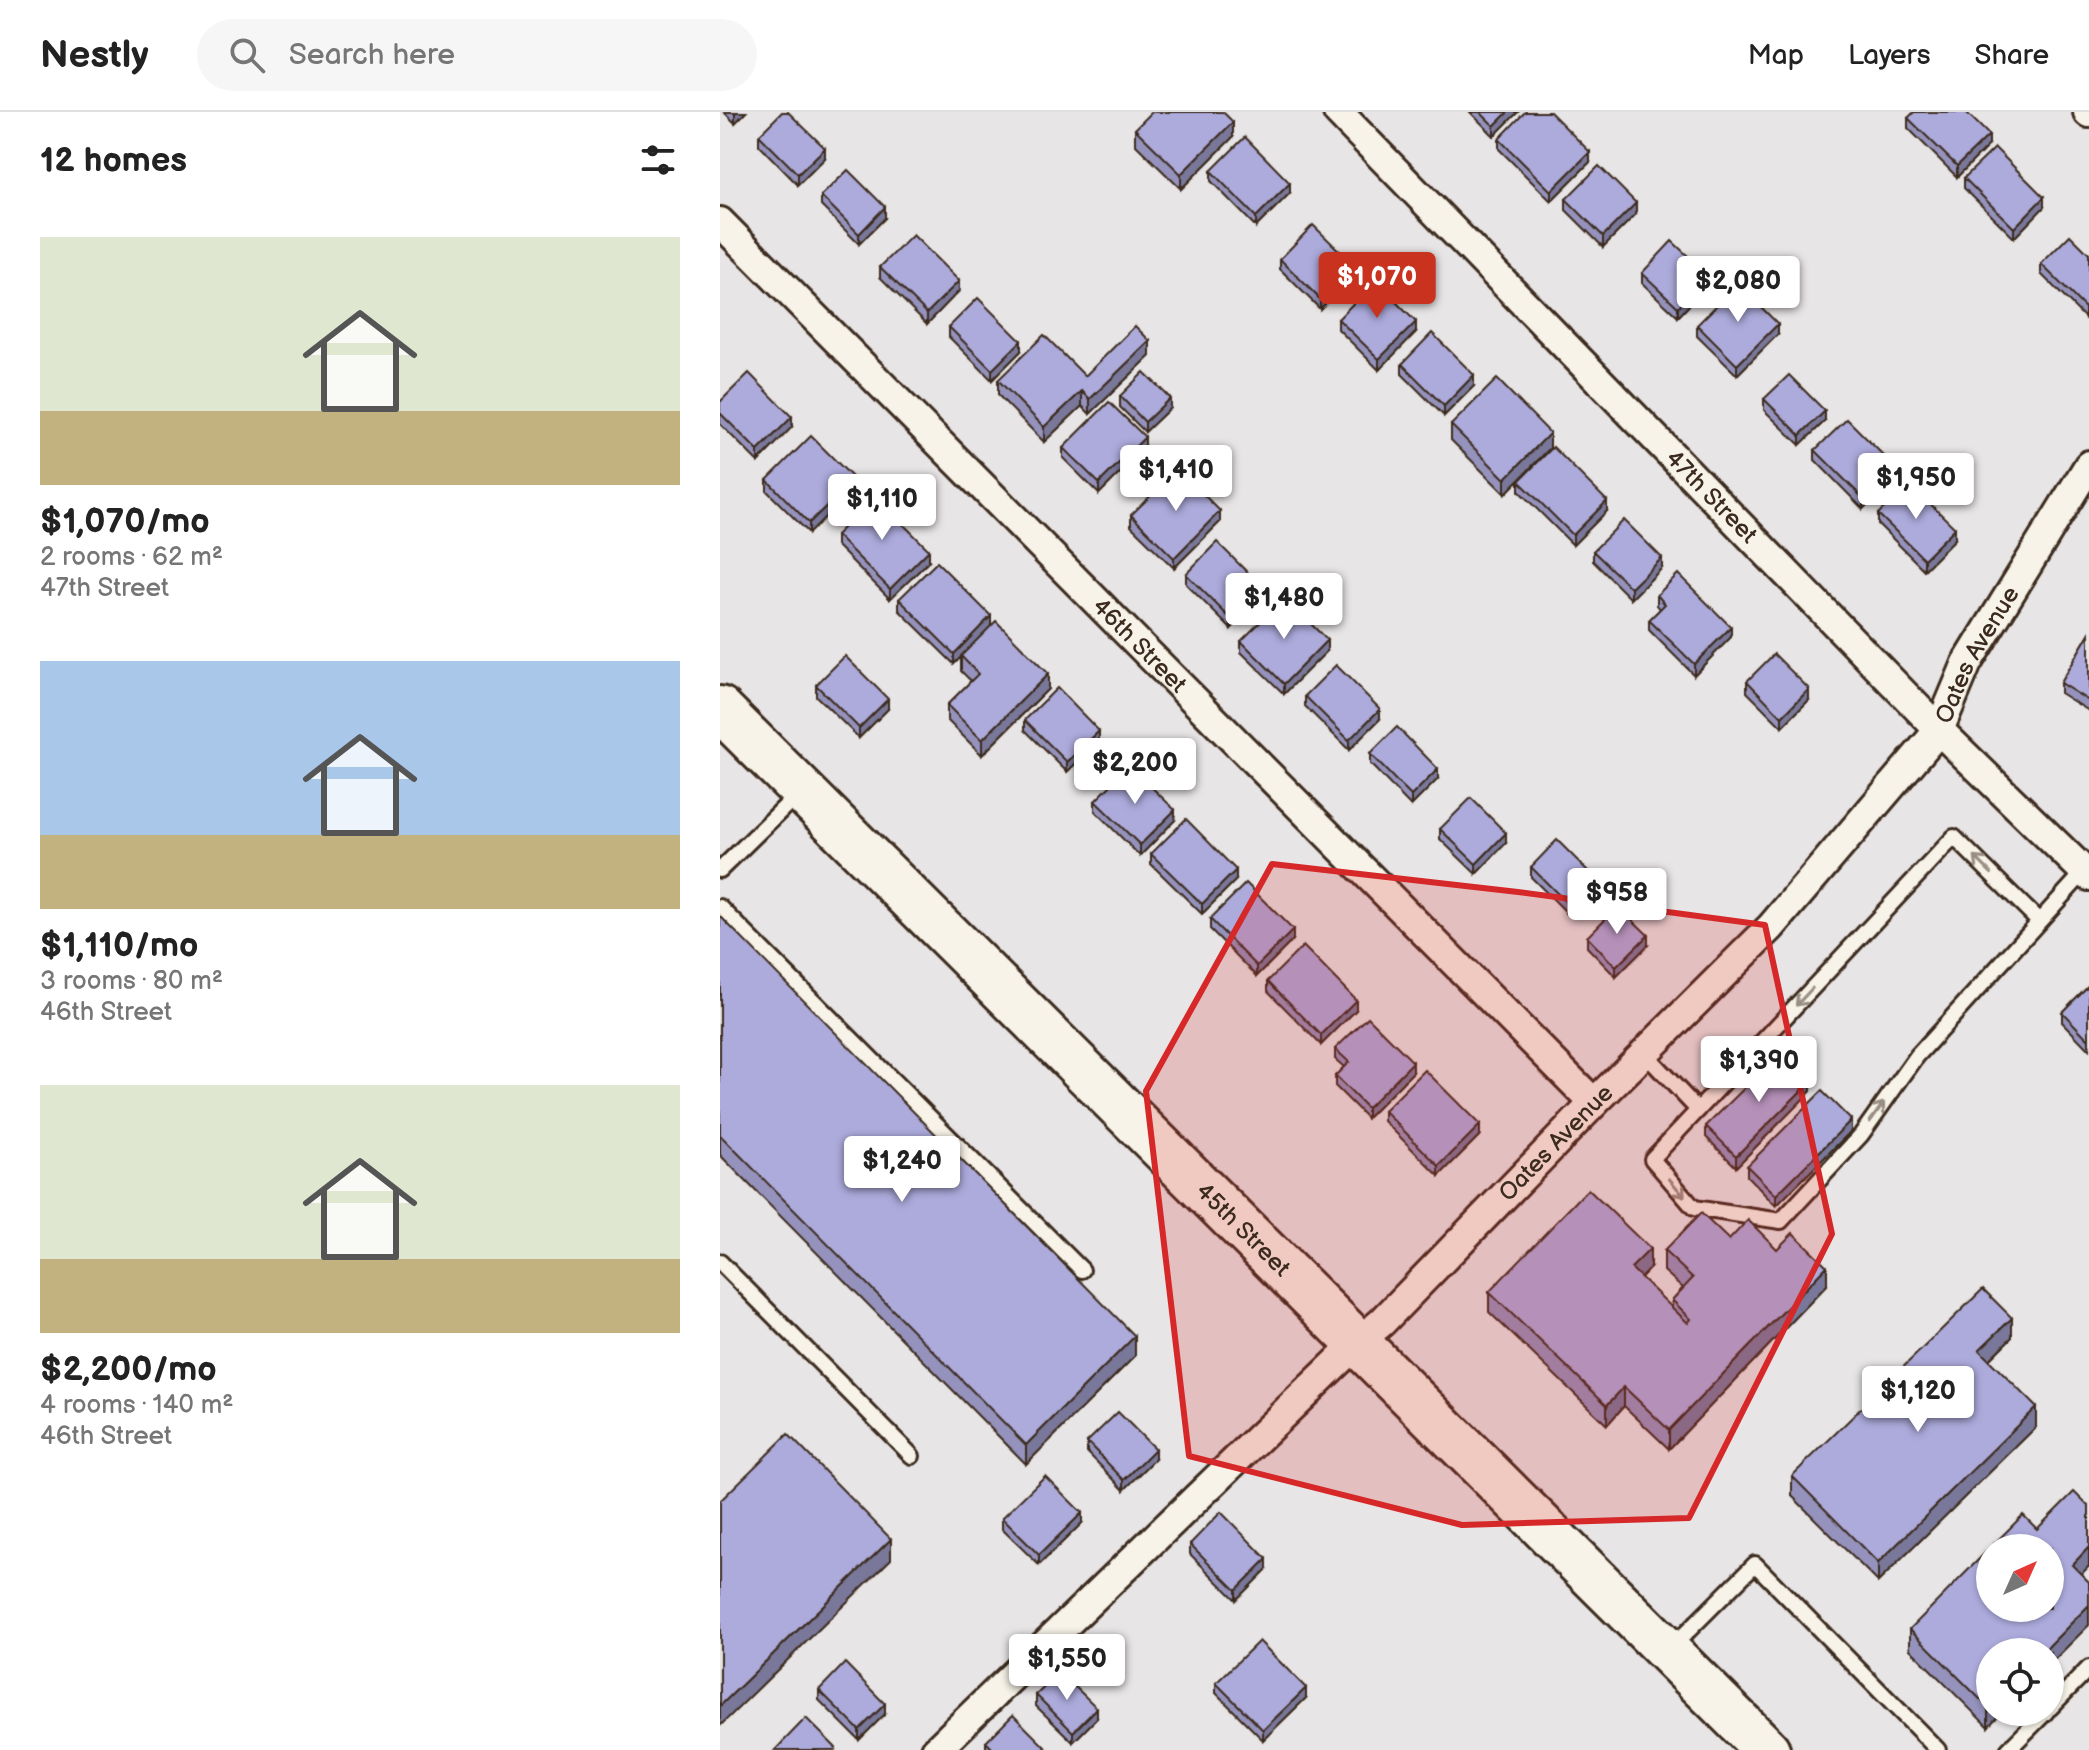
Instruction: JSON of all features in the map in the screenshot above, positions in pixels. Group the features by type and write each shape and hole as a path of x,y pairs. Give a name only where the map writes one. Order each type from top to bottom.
{"main road":[{"name":"45th Street","path":"720,709 1767,1750"}],"street":[{"name":"47th Street","path":"1338,112 1939,730 2087,874"},
{"name":"46th Street","path":"720,222 1594,1103"},
{"name":"Oates Avenue","path":"936,1750 1382,1322 1594,1103 1771,927 1939,730 1967,663 2089,465"}],"lane":[{"path":"720,870 802,790"},
{"path":"2038,920 1954,837 1652,1159 1694,1208 1781,1221 1861,1135 1917,1056 2038,920 2087,874"},
{"path":"720,907 1082,1270"},
{"path":"1644,1053 1698,1110"},
{"path":"720,1262 912,1456"},
{"path":"1667,1651 1755,1564 1938,1750"},
{"path":"2064,1694 2089,1668"},
{"path":"2008,1750 2032,1726"}],"highlighted area":[{"path":"1272,864 1518,892 1765,925 1832,1234 1689,1518 1462,1525 1189,1456 1146,1091"}],"building":[{"path":"782,112 788,112 825,148 798,174 759,135"},
{"path":"1152,112 1223,112 1233,122 1181,174 1135,129"},
{"path":"1480,112 1508,112 1494,126"},
{"path":"1525,112 1550,112 1590,152 1551,191 1499,139"},
{"path":"1914,112 1966,112 1989,135 1957,166 1908,118"},
{"path":"1245,137 1290,183 1256,217 1211,171"},
{"path":"1995,148 2044,197 2014,228 1964,178"},
{"path":"1599,166 1636,203 1603,236 1566,199"},
{"path":"848,170 885,207 859,234 821,196"},
{"path":"1313,225 1354,265 1320,299 1280,259"},
{"path":"913,235 959,281 927,313 880,267"},
{"path":"2070,235 2089,254 2089,303 2085,308 2041,264"},
{"path":"1672,241 1708,275 1678,307 1642,273"},
{"path":"1375,281 1416,322 1379,359 1338,319"},
{"path":"1738,284 1778,324 1737,365 1697,325"},
{"path":"978,298 1021,341 992,370 949,327"},
{"path":"1135,326 1150,341 1090,399 1082,391 1044,427 998,380 1044,335 1085,376"},
{"path":"1432,333 1474,375 1444,406 1402,364"},
{"path":"1144,372 1170,398 1145,422 1120,396"},
{"path":"749,373 792,417 758,451 720,413 720,402"},
{"path":"1789,375 1825,411 1800,435 1764,399"},
{"path":"1497,379 1550,433 1505,479 1451,425"},
{"path":"1109,402 1145,437 1099,483 1063,448"},
{"path":"1847,419 1895,467 1863,498 1815,450"},
{"path":"811,436 854,479 809,523 767,480"},
{"path":"1553,447 1607,501 1573,535 1519,481"},
{"path":"1178,469 1220,511 1174,558 1131,515"},
{"path":"1909,483 1955,528 1924,559 1878,514"},
{"path":"875,496 929,550 890,589 836,535"},
{"path":"1624,520 1662,558 1631,588 1593,551"},
{"path":"1217,542 1262,587 1231,619 1186,574"},
{"path":"937,562 991,616 954,654 899,599"},
{"path":"1678,574 1731,627 1694,664 1649,620 1665,604 1657,595"},
{"path":"1285,598 1327,640 1284,684 1241,641"},
{"path":"996,621 1048,674 982,740 947,705 978,674 961,656"},
{"path":"2089,634 2089,701 2060,683"},
{"path":"1774,654 1809,689 1782,717 1747,681"},
{"path":"845,656 888,699 859,728 816,685"},
{"path":"1336,665 1380,709 1349,740 1305,696"},
{"path":"1057,688 1099,731 1067,762 1025,720"},
{"path":"1397,727 1438,769 1411,796 1370,754"},
{"path":"1130,766 1175,810 1140,845 1095,801"},
{"path":"1471,798 1506,833 1476,864 1440,829"},
{"path":"1186,819 1236,870 1202,904 1151,854"},
{"path":"1557,840 1592,875 1566,902 1531,867"},
{"path":"1246,883 1293,930 1257,966 1210,919"},
{"path":"1618,906 1648,935 1616,967 1587,937"},
{"path":"720,916 1135,1336 1026,1445 720,1135"},
{"path":"1303,946 1356,1000 1321,1035 1268,981"},
{"path":"2089,985 2089,1040 2062,1012"},
{"path":"1368,1017 1413,1062 1367,1108 1335,1076 1349,1062 1335,1049"},
{"path":"1782,1051 1811,1081 1736,1156 1706,1126"},
{"path":"1425,1070 1480,1125 1439,1166 1384,1111"},
{"path":"1822,1091 1851,1120 1776,1195 1747,1166"},
{"path":"1588,1189 1650,1249 1631,1268 1688,1323 1691,1319 1672,1300 1693,1278 1664,1251 1701,1213 1729,1240 1748,1220 1777,1249 1793,1233 1827,1266 1669,1430 1624,1387 1607,1405 1489,1292"},
{"path":"1983,1289 2012,1318 1979,1350 2036,1407 1878,1563 1792,1476"},
{"path":"1118,1412 1155,1449 1124,1480 1087,1442"},
{"path":"788,1434 891,1539 720,1706 720,1501"},
{"path":"1045,1476 1082,1513 1039,1555 1002,1518"},
{"path":"2074,1492 2089,1507 2089,1547 2072,1565 2089,1582 2089,1605 2057,1638 1976,1638 1976,1695 1910,1629 1976,1562 1976,1622 2064,1622 2064,1534 2004,1534 2023,1515 2037,1529"},
{"path":"1221,1512 1267,1559 1236,1590 1190,1544"},
{"path":"1259,1641 1306,1688 1263,1730 1216,1683"},
{"path":"845,1663 885,1704 859,1730 819,1690"},
{"path":"1060,1672 1097,1708 1073,1732 1036,1695"},
{"path":"1013,1715 1048,1750 994,1750 986,1742"},
{"path":"806,1718 835,1750 775,1750"}]}
